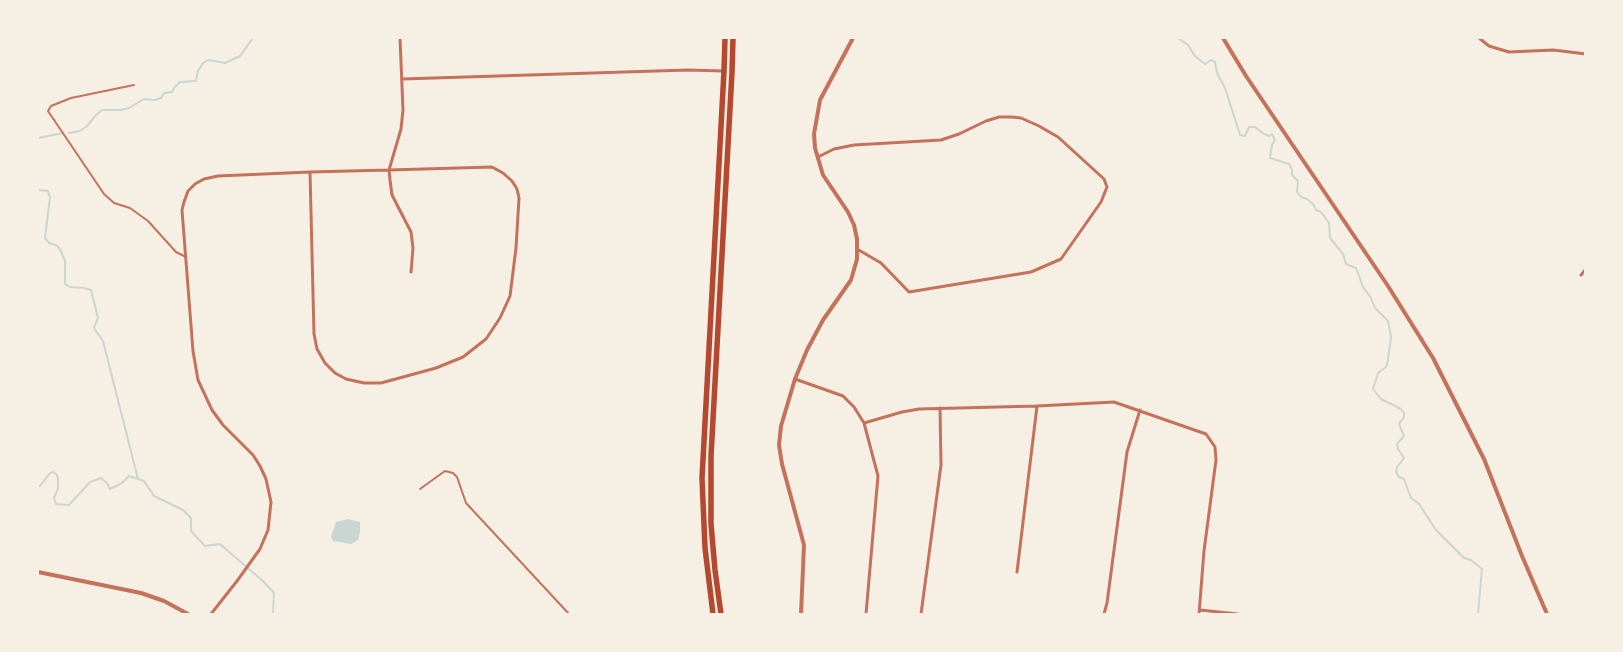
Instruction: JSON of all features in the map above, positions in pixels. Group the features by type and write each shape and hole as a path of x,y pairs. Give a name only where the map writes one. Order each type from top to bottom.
{"highway":[{"path":"713,614 704,532 702,463 725,38"},
{"path":"722,614 713,547 710,471 733,38"}],"street":[{"path":"400,38 403,110 401,129 390,170 392,195 412,232 412,272"},
{"path":"801,614 804,545 782,464 779,445 781,426 795,380 807,350 823,320 851,280 856,259 857,248 854,225 848,212 823,174 817,157 814,134 820,100 853,38"},
{"path":"1223,38 1246,76 1388,286 1433,358 1484,460 1547,614"},
{"path":"1479,38 1489,46 1502,51 1553,50 1586,54"},
{"path":"402,79 688,70 724,71"},
{"path":"817,157 834,149 854,145 941,140 986,121 1011,116 1039,126 1058,137 1104,179 1106,191 1101,202 1061,259 1031,272 909,292 881,263 857,248"},
{"path":"211,614 260,549 268,530 271,502 266,479 260,466 253,455 223,425 212,410 198,380 193,351 182,210 188,191 204,179 218,176 310,172 492,167 503,172 512,181 517,189 519,198 514,272 510,296 500,318 486,339 463,357 436,368 381,384 346,379 335,373 325,363 318,349 314,334 310,172"},
{"path":"1581,275 1586,269"},
{"path":"795,380 843,396 854,407 864,423 878,476 866,614"},
{"path":"864,423 909,410 1114,402 1206,434 1215,447 1216,460 1204,551 1199,612 1238,614"},
{"path":"1017,572 1037,406"},
{"path":"920,614 942,465 940,408"},
{"path":"1104,614 1127,452 1140,410"},
{"path":"38,572 141,593 164,601 188,614"}],"lane":[{"path":"134,85 72,98 51,106 48,110 104,194 114,203 130,208 148,221 176,252 186,257"},
{"path":"420,489 442,473 449,471 457,476 466,503 568,614"}],"shaded area":[{"path":"348,519 360,522 358,540 351,544 333,541 331,537 336,522"}],"waterway":[{"path":"69,133 80,131 102,110 121,110 129,108 144,99 155,100 161,98 164,93 172,92 180,82 196,81 198,71 203,63 208,60 225,63 240,56 253,38"},
{"path":"1178,38 1188,45 1195,56 1205,64 1211,60 1215,62 1217,73 1225,88 1240,135 1245,136 1249,127 1255,127 1269,136 1272,134 1275,140 1272,145 1270,158 1289,164 1292,169 1292,175 1298,181 1297,192 1301,197 1314,205 1316,210 1321,212 1329,223 1330,238 1343,254 1346,264 1356,268 1363,287 1375,308 1388,321 1391,337 1388,360 1386,367 1378,373 1373,389 1381,399 1401,409 1404,413 1404,417 1399,424 1404,436 1397,444 1404,458 1397,467 1396,472 1399,477 1404,479 1411,498 1419,504 1436,530 1464,558 1471,560 1482,569 1478,614"},
{"path":"38,138 63,133"},
{"path":"38,170 38,179"},
{"path":"38,190 48,191 50,197 45,238 49,243 56,245 60,249 65,261 65,284 70,287 91,290 98,318 94,328 103,341 138,479"},
{"path":"38,486 53,472 57,475 58,479 58,488 54,498 56,504 69,505 90,482 101,478 110,489 122,483 129,476 144,481 154,496 183,510 191,518 191,531 205,546 220,544 264,582 274,593 273,614"}]}
